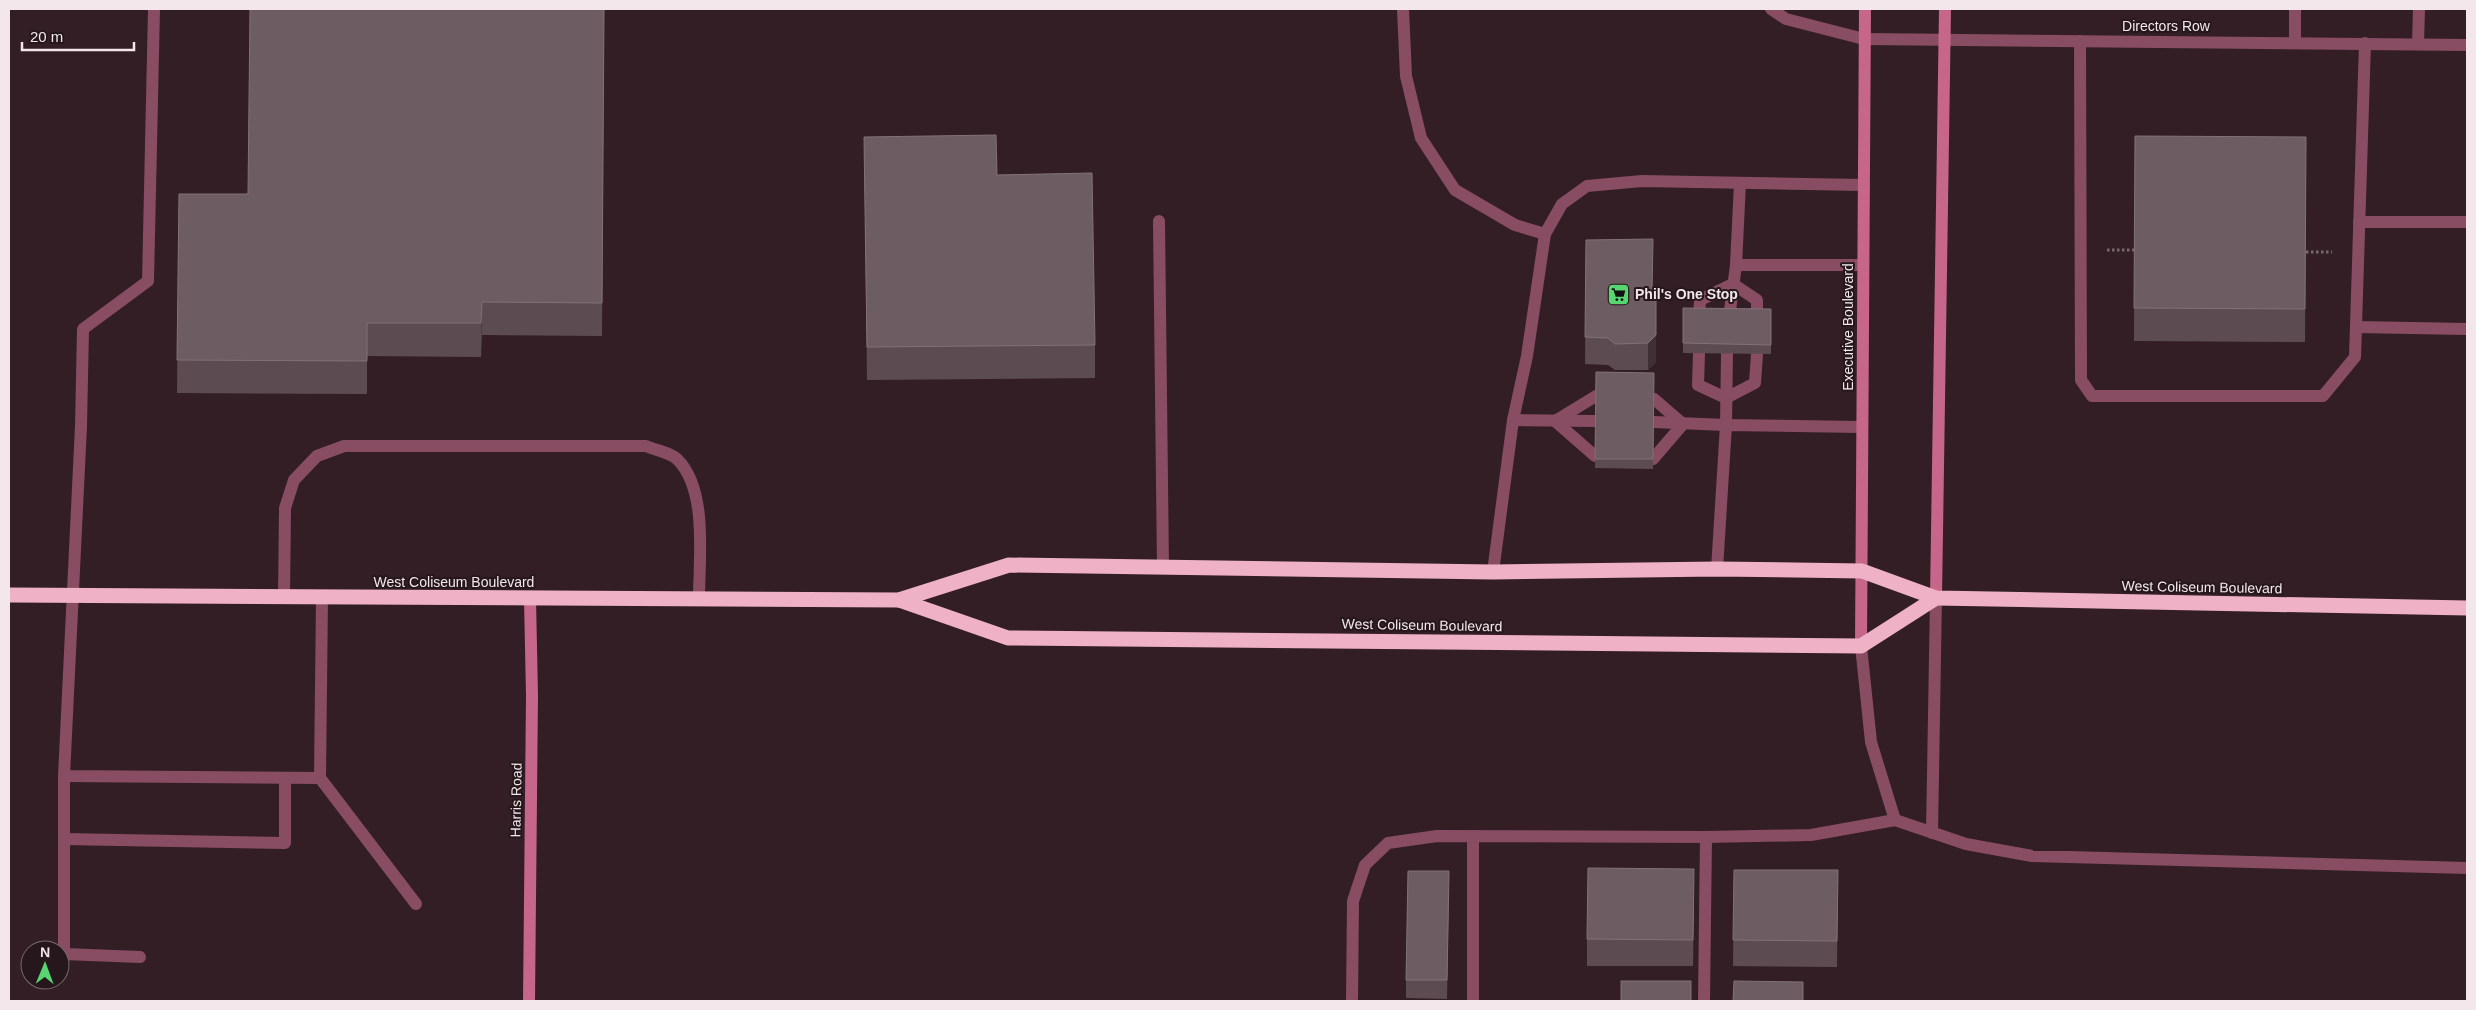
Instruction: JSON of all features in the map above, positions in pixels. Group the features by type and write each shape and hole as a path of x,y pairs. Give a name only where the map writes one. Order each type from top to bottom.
{"highway":[{"name":"West Coliseum Boulevard","path":"9,595 899,600 1009,565 1493,572 1717,568 1862,571 1936,598 2467,608"},
{"path":"1862,646 1936,598"},
{"name":"West Coliseum Boulevard","path":"899,600 1008,638 1862,646"}],"main road":[{"name":"Executive Boulevard","path":"1862,646 1865,9"},
{"path":"1936,598 1945,9"},
{"name":"Harris Road","path":"529,1001 532,695 530,599"}],"street":[{"path":"140,957 64,954 64,776 81,426 83,329 148,281 154,9"},
{"path":"1402,9 1406,76 1421,138 1455,190 1515,225 1545,234"},
{"name":"Directors Row","path":"1771,9 1786,19 1864,39 2467,44"},
{"path":"2294,42 2295,9"},
{"path":"2418,44 2419,9"},
{"path":"2080,41 2081,380 2092,396 2323,396 2354,357 2365,43"},
{"path":"1493,572 1513,420 1527,356 1545,234 1562,204 1587,186 1642,181 1864,185"},
{"path":"1730,318 1736,265 1740,183"},
{"path":"1159,221 1162,568"},
{"path":"2359,222 2467,222"},
{"path":"1736,265 1863,265"},
{"path":"1699,318 1700,300 1733,284"},
{"path":"1733,284 1757,300 1758,319"},
{"path":"2356,327 2467,329"},
{"path":"1699,353 1698,385 1726,398"},
{"path":"1717,568 1726,425 1728,353"},
{"path":"1726,398 1755,383 1757,354"},
{"path":"1555,421 1596,396"},
{"path":"1654,399 1683,424"},
{"path":"1513,420 1595,421"},
{"path":"1555,421 1595,456"},
{"path":"1654,422 1862,427"},
{"path":"1653,459 1683,424"},
{"path":"284,598 285,508 294,480 317,456 344,446 646,446 677,459 693,483 699,518 699,599"},
{"path":"322,598 320,778 416,904"},
{"path":"1932,833 1936,598"},
{"path":"1862,646 1871,742 1895,820"},
{"path":"64,776 320,778"},
{"path":"64,838 285,843 285,779"},
{"path":"1352,1001 1353,901 1365,865 1388,844 1436,836 1706,837 1811,835 1895,820 1966,844 2032,856 2467,868"},
{"path":"1473,836 1474,1001"},
{"path":"1704,1001 1706,837"}],"shaded area":[{"path":"9,9 2467,9 2467,1001 9,1001"}],"building":[{"path":"250,9 604,9 602,303 482,302 481,323 367,323 367,361 177,360 179,194 248,194"},
{"path":"996,135 997,175 1092,173 1095,345 867,347 864,137"},
{"path":"2135,136 2306,137 2305,309 2134,308"},
{"name":"Phil's One Stop","path":"1653,239 1652,294 1656,299 1656,335 1648,343 1615,344 1608,338 1585,337 1586,240"},
{"path":"1683,308 1771,309 1771,345 1683,343"},
{"path":"1596,372 1654,373 1653,459 1595,459"},
{"path":"1588,868 1694,869 1693,940 1587,939"},
{"path":"1734,870 1838,870 1837,941 1733,940"},
{"path":"1408,871 1449,871 1447,980 1406,980"},
{"path":"1621,981 1691,981 1691,1001 1621,1001"},
{"path":"1734,981 1803,982 1803,1001 1733,1001"}],"place":[{"name":"Phil's One Stop","path":"1619,294"}]}
